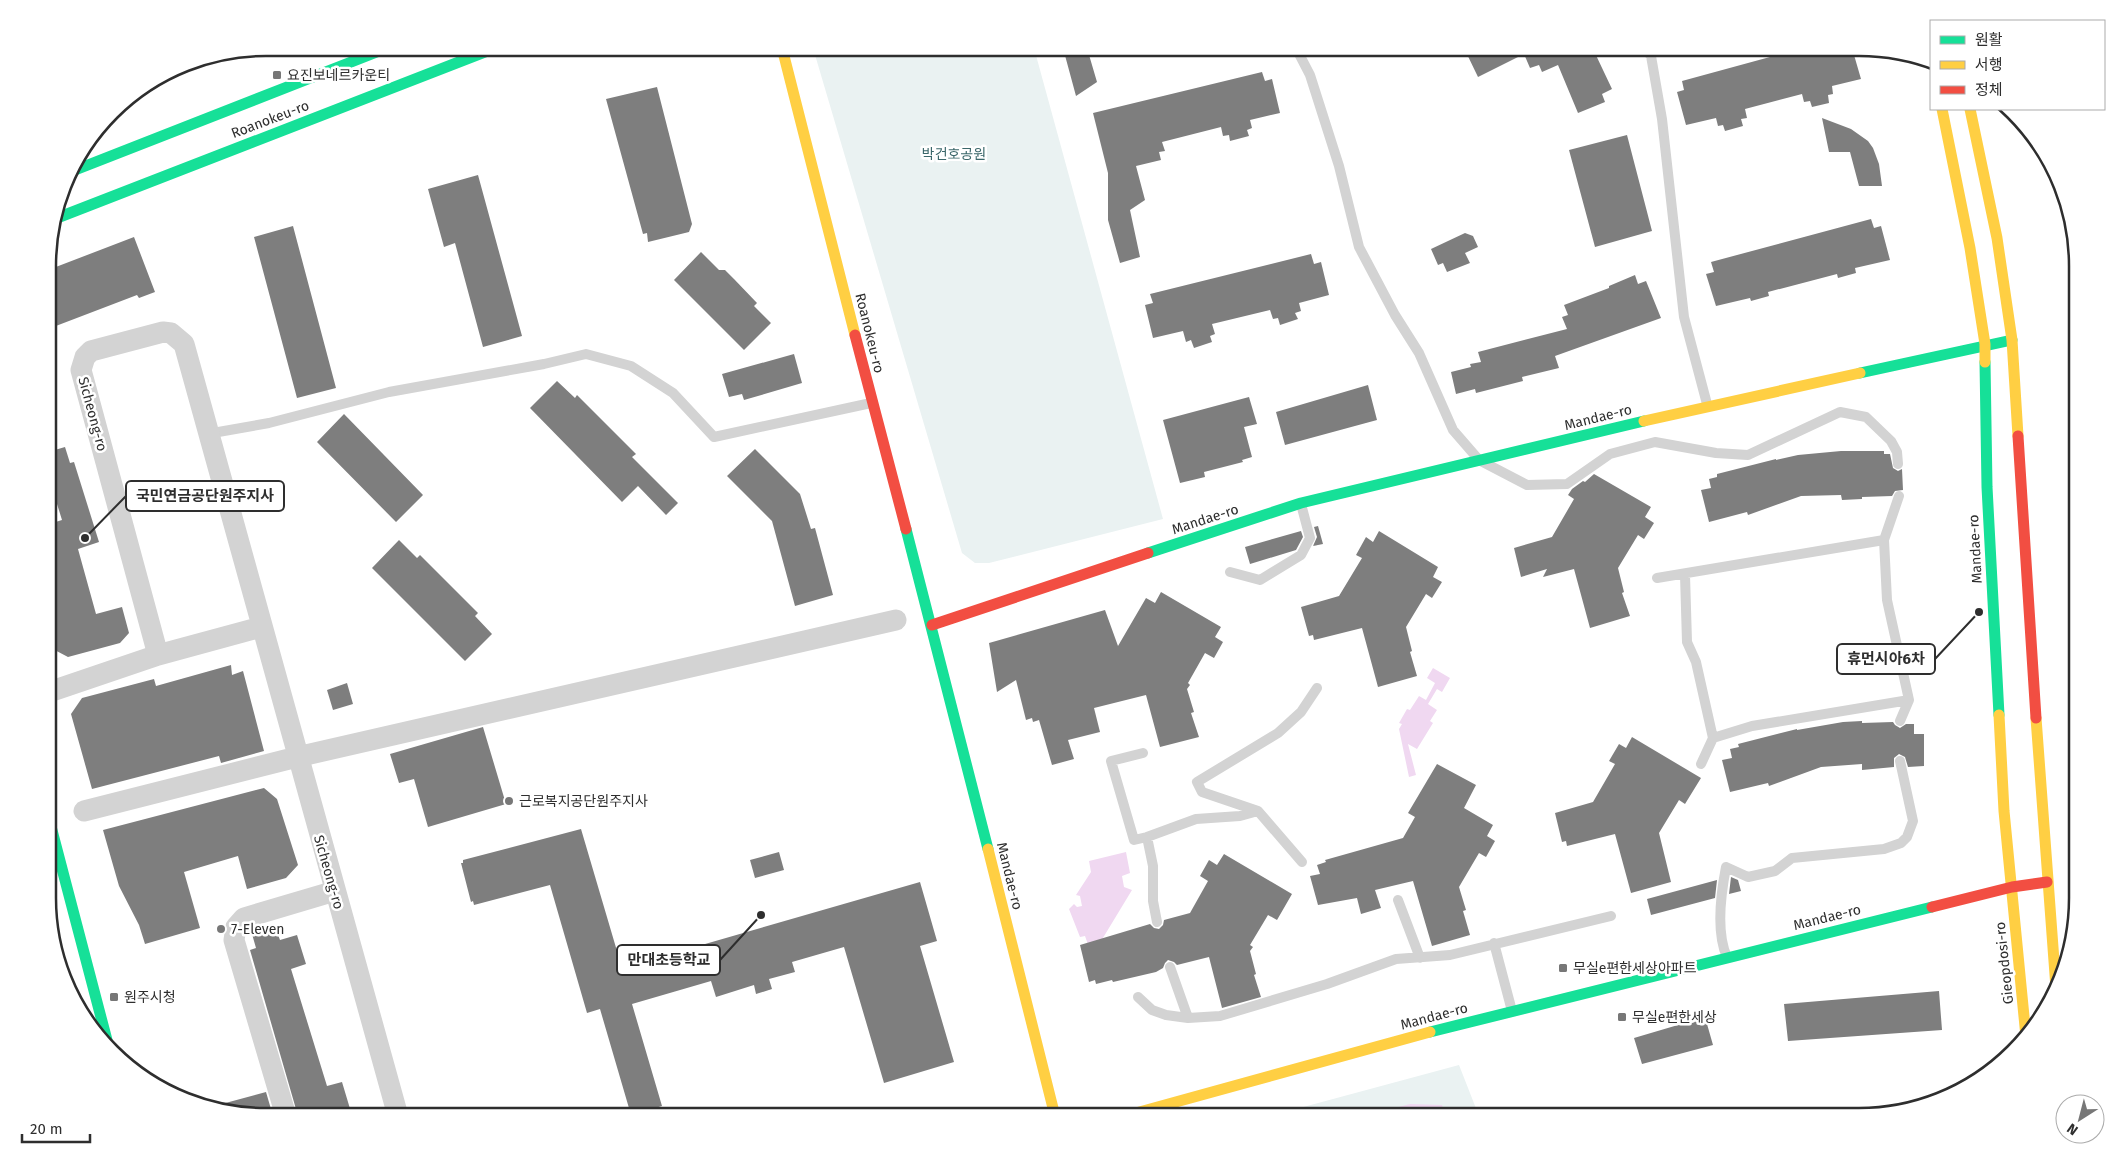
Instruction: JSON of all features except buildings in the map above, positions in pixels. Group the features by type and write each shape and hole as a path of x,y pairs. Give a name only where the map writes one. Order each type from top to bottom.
{"street":[{"name":"Roanokeu-ro","path":"81,168 367,56"},
{"name":"Roanokeu-ro","path":"62,216 474,56"},
{"name":"Roanokeu-ro","path":"784,56 872,403 932,625"},
{"name":"Mandae-ro","path":"1155,1108 1512,1012 2012,887 2004,811 1987,487 1985,344 1970,248 1942,110"},
{"path":"1970,110 1997,238 2012,340 2047,882 2055,973"},
{"name":"Sicheong-ro","path":"158,655 81,370 85,357 91,351 163,332 171,333 184,344 396,1108"},
{"path":"1985,344 2012,340"},
{"name":"Mandae-ro","path":"1053,1108 932,625 1301,503 1708,406 1985,344"},
{"path":"84,811 297,757 896,620"},
{"path":"56,690 158,655 261,627"},
{"path":"56,845 105,1032"},
{"path":"2012,887 2047,882"},
{"name":"Gieopdosi-ro","path":"2012,887 2025,1025"},
{"path":"284,1108 234,940 236,928 244,918 335,891"}],"lane":[{"path":"1300,56 1310,75 1339,166 1359,247 1419,353 1452,430 1479,460 1527,485 1567,484 1610,454 1655,442 1716,453 1748,455 1840,412 1866,416 1891,441 1897,452 1898,464"},
{"path":"1651,56 1662,119 1684,317 1708,406"},
{"path":"208,434 269,423 389,392 544,364 586,354 631,366 673,393 714,437 872,403"},
{"path":"1899,496 1884,540 1887,600 1909,700 1900,721"},
{"path":"1230,572 1260,580 1301,555 1310,538 1301,503"},
{"path":"1657,578 1685,575 1884,540"},
{"path":"1685,575 1687,642 1696,662 1713,738 1701,764"},
{"path":"1302,862 1258,811 1202,792 1197,782 1278,733 1302,712 1317,688"},
{"path":"1713,738 1752,726 1909,700"},
{"path":"1142,752 1111,761 1134,840 1196,819 1240,816 1258,811"},
{"path":"1727,958 1721,944 1722,888 1726,867 1748,877 1775,871 1792,858 1884,849 1901,843 1907,837 1913,821 1900,761"},
{"path":"1147,837 1153,866 1153,901 1158,922"},
{"path":"1398,900 1420,958"},
{"path":"1138,997 1152,1010 1188,1018 1220,1016 1327,984 1396,958 1450,955 1611,916"},
{"path":"1494,943 1512,1012"},
{"path":"1170,967 1188,1018"}],"green space":[{"name":"박건호공원","path":"815,56 1036,56 1163,519 989,563 975,563 962,553"},
{"path":"1459,1065 1476,1108 1300,1108"}],"shaded area":[{"path":"1433,668 1450,678 1442,692 1437,689 1428,704 1437,710 1430,721 1433,723 1417,749 1408,744 1416,775 1409,777 1399,729 1402,724 1399,723 1407,709 1410,710 1419,696 1426,700 1435,683 1427,678"},
{"path":"1126,852 1130,873 1122,876 1124,887 1132,890 1092,956 1085,936 1080,937 1069,909 1074,904 1077,907 1082,906 1080,896 1076,895 1091,872 1089,861"},
{"path":"1410,1104 1442,1105 1443,1108 1395,1108"}],"traffic: fast":[{"path":"81,168 367,56"},
{"path":"62,216 474,56"},
{"path":"1860,373 2012,340"},
{"path":"1985,362 1987,487 1999,715"},
{"path":"1148,553 1301,503 1644,421"},
{"path":"906,529 988,849"},
{"path":"56,846 105,1031"},
{"path":"1430,1032 1932,907"}],"traffic: slow":[{"path":"784,56 855,335"},
{"path":"1942,110 1970,248 1985,344 1985,362"},
{"path":"1970,110 1997,238 2012,340 2018,436"},
{"path":"1644,421 1860,373"},
{"path":"1999,715 2004,811 2025,1025"},
{"path":"2036,718 2055,973"},
{"path":"988,849 1053,1108"},
{"path":"1154,1108 1430,1032"}],"traffic: jam":[{"path":"855,335 906,529"},
{"path":"2018,436 2036,718"},
{"path":"932,625 1148,553"},
{"path":"1932,907 2012,887 2047,882"}],"place":[{"name":"요진보네르카운티","path":"277,75"},
{"name":"국민연금공단원주지사","path":"85,538"},
{"name":"휴먼시아6차","path":"1979,612"},
{"name":"근로복지공단원주지사","path":"509,801"},
{"name":"만대초등학교","path":"761,915"},
{"name":"7-Eleven","path":"221,929"},
{"name":"무실e편한세상아파트","path":"1563,968"},
{"name":"원주시청","path":"114,997"},
{"name":"무실e편한세상","path":"1622,1017"}]}
